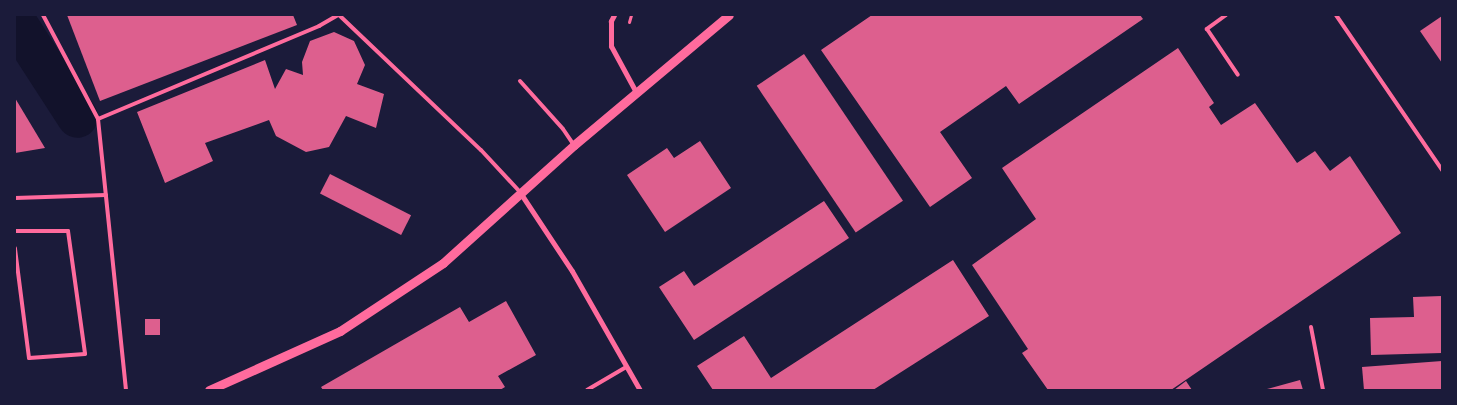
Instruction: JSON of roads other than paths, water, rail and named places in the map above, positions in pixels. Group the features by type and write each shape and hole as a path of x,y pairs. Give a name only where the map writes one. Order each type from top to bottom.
{"street":[{"path":"614,15 611,21 610,46 636,92"},
{"path":"209,390 340,331 443,263 522,194 574,145 729,15"},
{"path":"522,194 572,271 640,390"}],"lane":[{"path":"43,15 98,120 126,390"},
{"path":"98,120 319,26 338,15 481,150 522,194"},
{"path":"1226,15 1207,29 1238,75"},
{"path":"1336,15 1442,170"},
{"path":"520,81 563,129 574,145"},
{"path":"15,198 106,196"},
{"path":"15,230 68,231 85,354 29,358 15,248"},
{"path":"1312,328 1323,390"},
{"path":"587,390 626,367"}],"waterway":[{"path":"15,21 77,117"}]}
